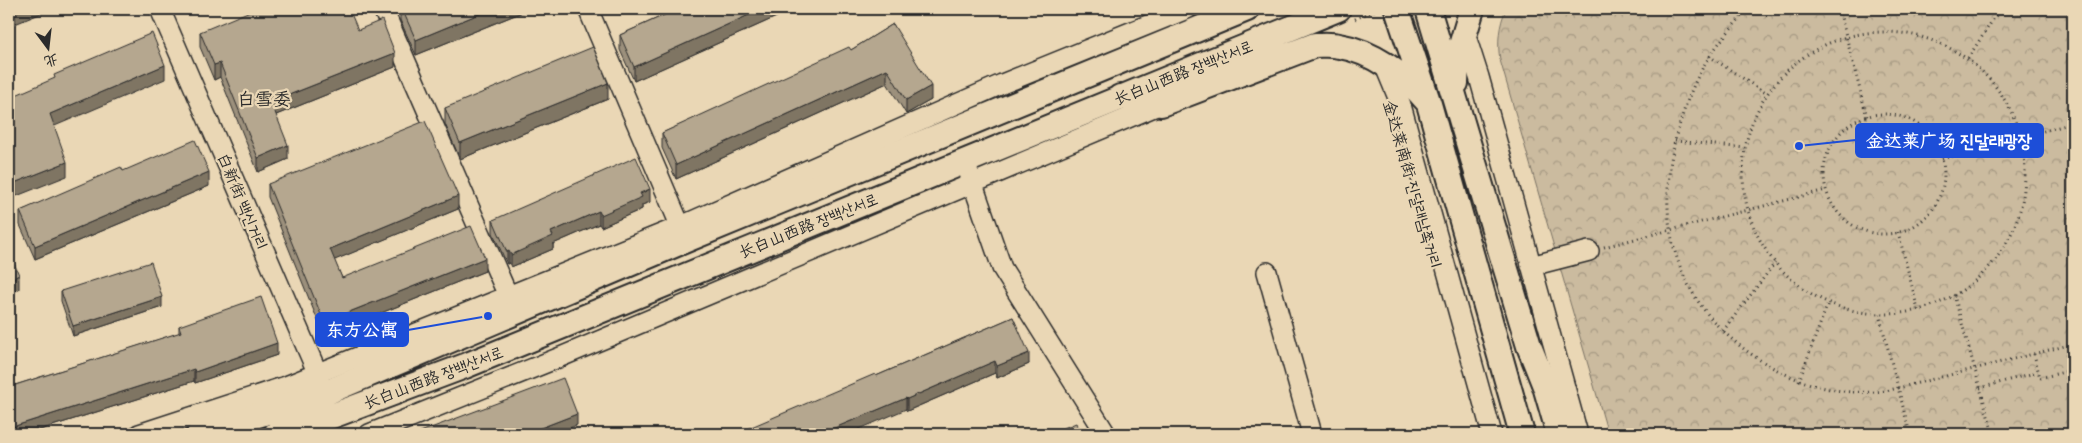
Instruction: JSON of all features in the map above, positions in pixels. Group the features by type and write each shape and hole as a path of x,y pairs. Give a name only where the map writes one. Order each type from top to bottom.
{"main road":[{"name":"长白山西路 장백산서로","path":"198,434 684,233 1247,9"},
{"name":"长白山西路 장백산서로","path":"276,434 326,426 465,366 1338,9"},
{"path":"1397,9 1429,104 1522,434"},
{"path":"1428,9 1529,346 1545,386 1559,434"},
{"path":"1455,95 1457,59 1468,19"},
{"path":"1120,97 1161,104 1315,45 1338,46 1361,52 1384,64 1418,90 1429,104"}],"street":[{"name":"白新街 백신거리","path":"160,9 320,384"},
{"path":"384,9 508,296"},
{"path":"588,9 684,233"},
{"name":"长白山西路 장백산서로","path":"139,434 320,384 508,296 684,233 1002,84 1187,9"},
{"path":"1468,19 1479,77 1578,434"},
{"name":"金达莱南街 진달래남쪽거리","path":"1384,64 1401,105 1492,434"},
{"name":"长白山西路 장백산서로","path":"369,434 572,352 973,185 1161,104"},
{"path":"965,160 1002,268 1106,434"},
{"path":"1531,266 1589,251"},
{"path":"1267,272 1312,434"}],"path":[{"path":"1748,9 1709,56 1684,108 1675,141 1668,181 1667,202 1670,230 1681,273 1701,306 1724,331 1746,351 1770,367 1799,381 1815,386 1864,394 1898,388 2073,344"},
{"path":"1839,9 1868,117"},
{"path":"1968,58 2000,9"},
{"path":"2067,9 2073,27"},
{"path":"1873,32 1912,35 1930,40 1968,58 1993,83 2005,99 2014,116 2021,138 2025,157 2025,179 2016,223 2007,243 1994,262 1979,278 1942,302 1918,310 1879,314 1846,309 1828,303 1809,293 1792,281 1775,263 1760,242 1747,210 1743,188 1745,148 1751,125 1767,94 1785,73 1807,55 1824,46 1847,38 1873,32"},
{"path":"1709,56 1767,94"},
{"path":"1890,114 1916,123 1935,143 1942,159 1942,187 1936,204 1923,219 1898,232 1888,234 1869,232 1852,224 1837,212 1826,190 1824,167 1830,148 1847,127 1868,117 1890,114"},
{"path":"1942,159 2073,123"},
{"path":"1675,141 1745,148"},
{"path":"1589,251 1826,190"},
{"path":"1898,232 1918,310"},
{"path":"1724,331 1775,263"},
{"path":"1954,295 1993,434"},
{"path":"1799,381 1828,303"},
{"path":"1879,314 1910,434"},
{"path":"2034,354 2040,378 2072,370 2073,373"},
{"path":"1980,388 2038,372"}],"green space":[{"path":"1506,9 2073,9 2073,434 1608,434 1500,60 1499,34"}],"building":[{"path":"255,9 349,9 358,30 382,20 395,53 271,102 288,145 258,158 220,63 214,65 200,32"},
{"path":"402,9 491,9 416,40"},
{"path":"678,9 762,9 634,67 620,35"},
{"path":"893,24 931,86 906,100 887,69 676,165 662,133 849,47 851,50"},
{"path":"152,33 165,65 50,114 67,162 9,185 9,98 55,78 54,75"},
{"path":"593,47 608,83 460,143 445,108"},
{"path":"425,121 458,196 330,249 342,278 471,226 485,258 324,322 268,184"},
{"path":"195,140 209,172 35,246 20,211 121,167 123,171"},
{"path":"636,157 650,189 640,193 642,197 601,215 599,211 551,232 553,236 511,255 509,251 507,252 493,220"},
{"path":"9,251 19,275 9,280"},
{"path":"151,262 162,297 73,326 61,291"},
{"path":"261,297 277,343 195,372 194,369 12,427 9,416 9,387 181,332 179,326"},
{"path":"1013,317 1029,353 997,366 995,361 820,434 735,434 875,374 876,376"},
{"path":"563,378 577,414 525,434 415,434"},
{"path":"1076,423 1081,434 1049,434"}],"place":[{"name":"金达莱广场 진달래광장","path":"1799,146"},
{"name":"东方公寓","path":"488,316"}],"district":[{"name":"白雪委","path":"264,98"}]}
